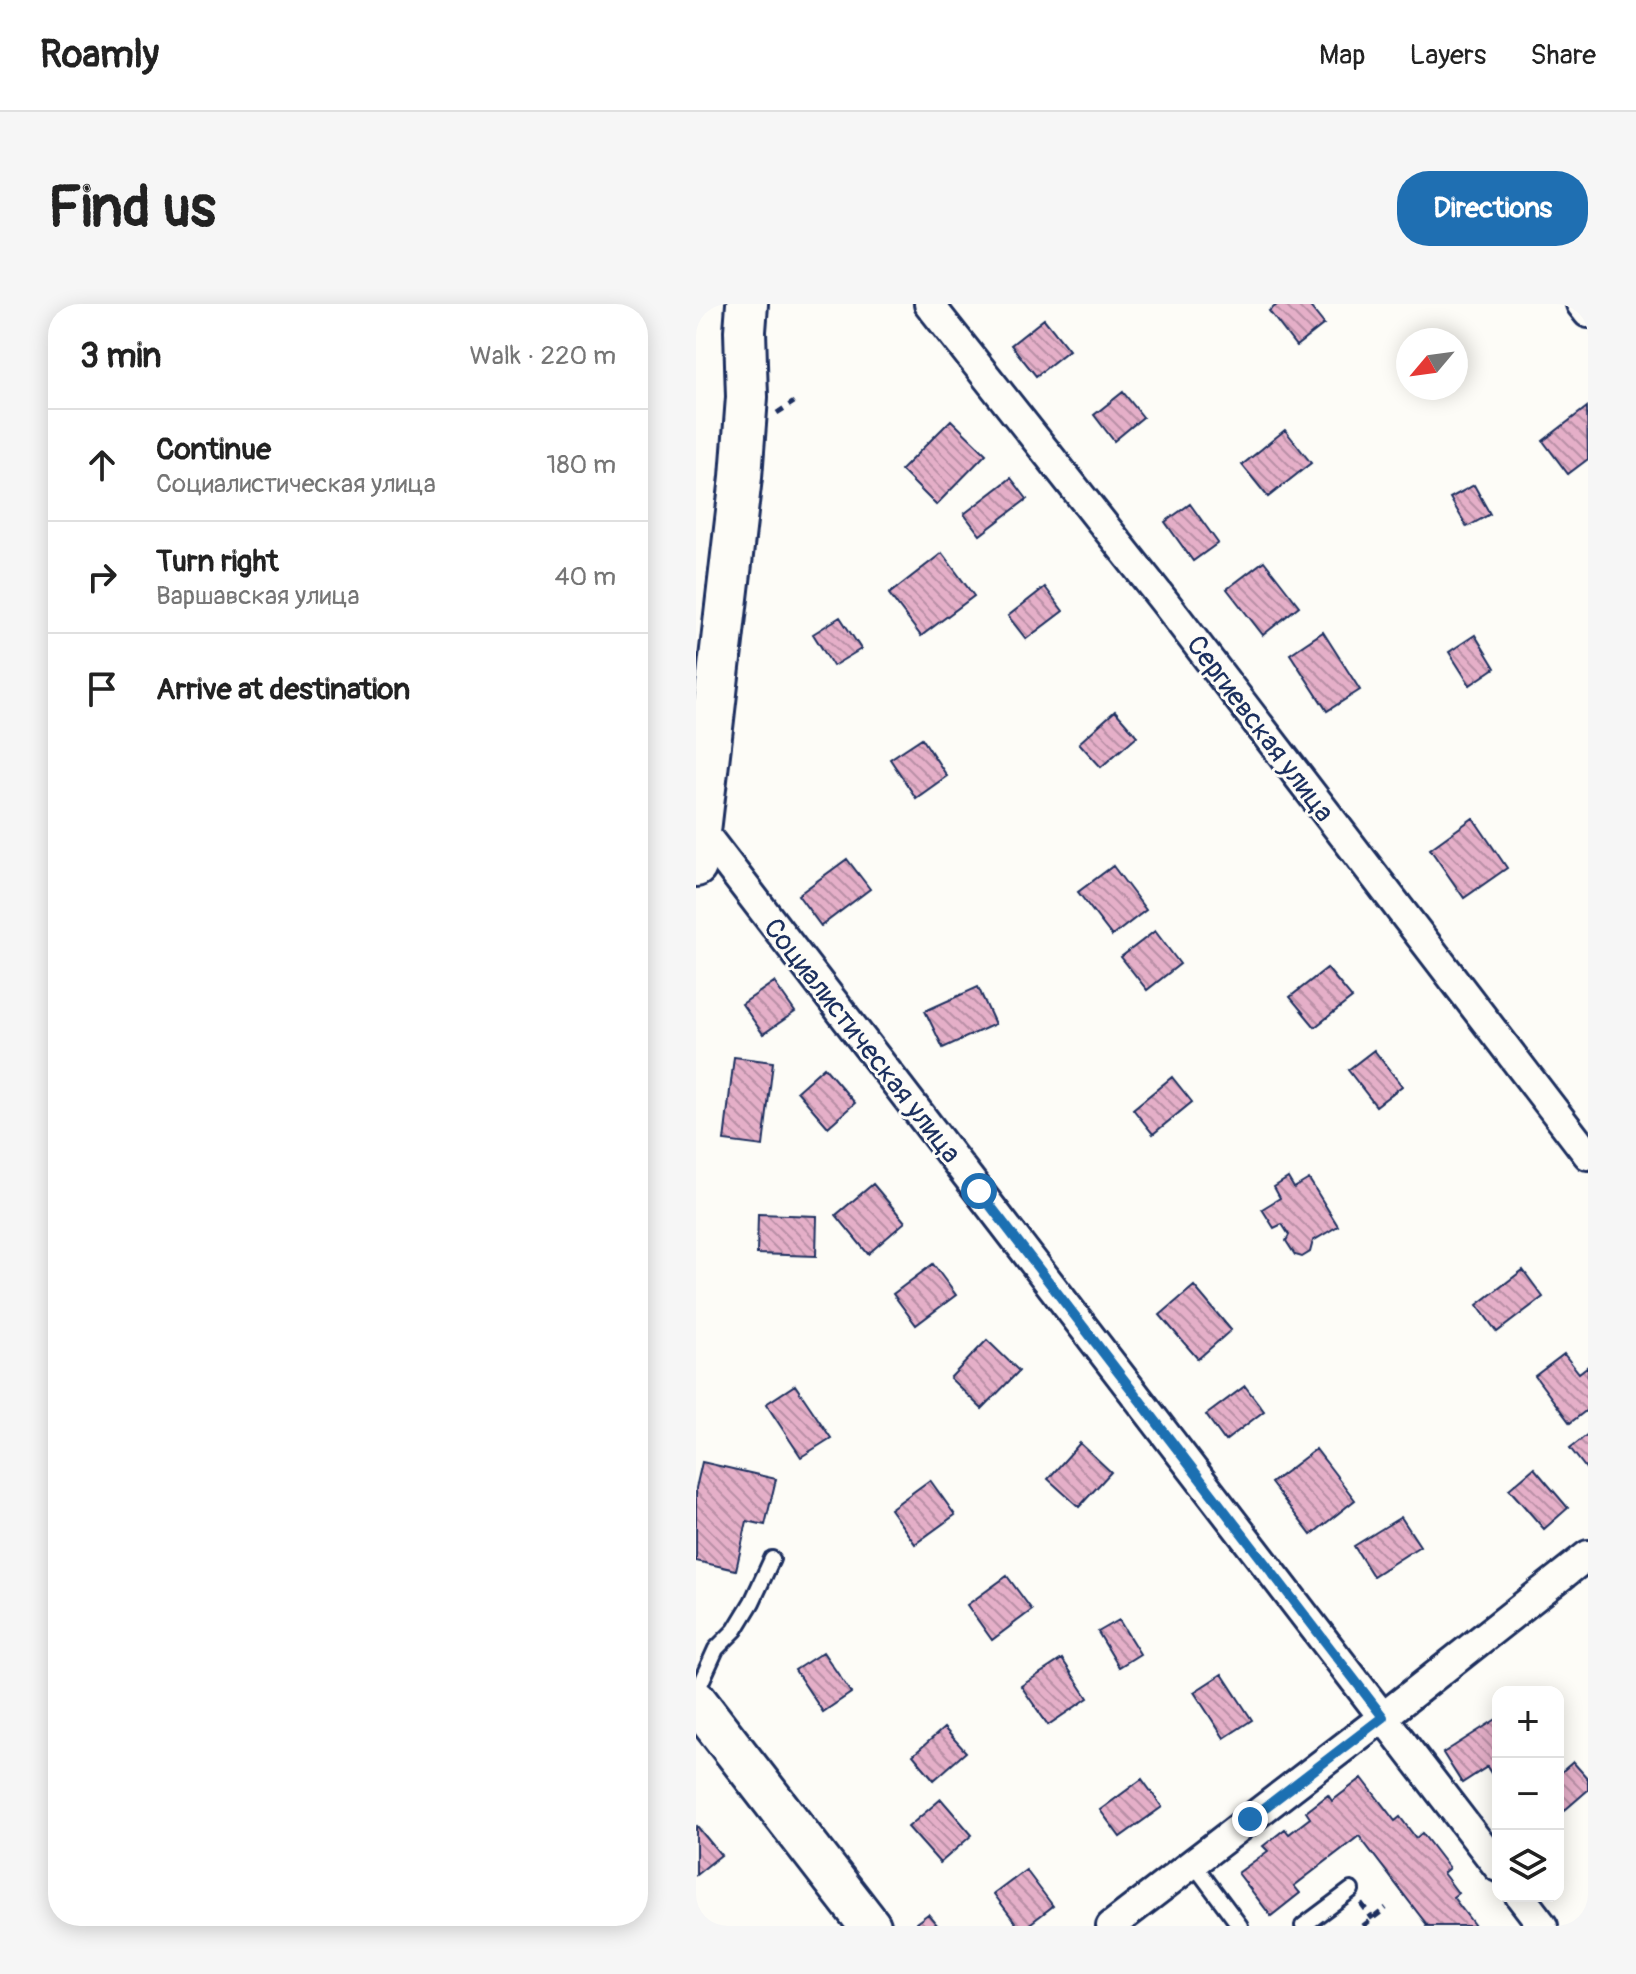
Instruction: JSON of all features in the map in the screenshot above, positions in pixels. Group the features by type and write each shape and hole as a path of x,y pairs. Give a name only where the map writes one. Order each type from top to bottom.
{"main road":[{"path":"698,839 741,477 747,397 747,304"},
{"path":"747,397 765,337 769,304"},
{"path":"696,1701 870,1926"}],"street":[{"name":"Сергиевская улица","path":"929,304 1164,601 1588,1155"},
{"path":"1581,304 1588,313"},
{"name":"Социалистическая улица","path":"698,839 1492,1859"},
{"path":"1111,1926 1588,1555"},
{"path":"1525,1902 1543,1926"}],"lane":[{"path":"696,1693 716,1649 735,1630 772,1559"},
{"path":"1193,1863 1240,1926"},
{"path":"1303,1926 1351,1890"}],"path":[{"path":"1363,1926 1386,1908"}],"building":[{"path":"1278,304 1308,304 1324,324 1296,346 1269,311"},
{"path":"1044,319 1069,350 1036,376 1011,345"},
{"path":"1123,392 1143,417 1114,441 1094,415"},
{"path":"1587,407 1588,459 1568,474 1543,441"},
{"path":"951,420 986,454 936,505 901,470"},
{"path":"1285,430 1311,463 1268,497 1242,465"},
{"path":"1011,478 1027,499 980,535 964,514"},
{"path":"1474,485 1490,514 1467,527 1450,498"},
{"path":"1190,504 1218,543 1193,561 1165,522"},
{"path":"942,553 974,596 921,636 889,594"},
{"path":"1264,561 1299,606 1263,635 1227,589"},
{"path":"1045,587 1063,611 1026,639 1008,616"},
{"path":"840,617 861,649 833,666 813,634"},
{"path":"1323,632 1360,690 1327,711 1290,654"},
{"path":"1475,635 1495,668 1470,685 1449,652"},
{"path":"1115,711 1137,736 1101,767 1079,743"},
{"path":"922,738 947,776 916,798 890,759"},
{"path":"1473,818 1507,868 1464,898 1430,849"},
{"path":"847,859 870,889 821,926 798,895"},
{"path":"1113,866 1146,910 1112,936 1078,892"},
{"path":"1155,931 1180,964 1147,990 1121,957"},
{"path":"1327,968 1352,998 1315,1027 1290,997"},
{"path":"774,982 795,1012 763,1034 742,1004"},
{"path":"978,987 995,1024 943,1048 925,1011"},
{"path":"1374,1050 1402,1086 1376,1106 1348,1070"},
{"path":"734,1057 773,1062 763,1146 724,1141"},
{"path":"824,1067 855,1103 828,1127 797,1091"},
{"path":"1172,1077 1192,1102 1153,1134 1133,1109"},
{"path":"1288,1178 1294,1188 1309,1179 1338,1226 1313,1241 1310,1252 1302,1257 1295,1255 1286,1241 1289,1235 1282,1224 1274,1228 1262,1209 1280,1198 1274,1187"},
{"path":"873,1184 905,1222 868,1254 836,1215"},
{"path":"758,1214 817,1216 816,1256 757,1254"},
{"path":"933,1264 956,1295 916,1325 893,1294"},
{"path":"1523,1270 1543,1297 1497,1332 1477,1305"},
{"path":"1194,1286 1231,1330 1198,1359 1160,1315"},
{"path":"987,1340 1019,1371 982,1409 950,1378"},
{"path":"1564,1354 1579,1373 1588,1366 1588,1409 1570,1423 1535,1376"},
{"path":"795,1385 831,1438 801,1457 766,1404"},
{"path":"1245,1386 1264,1411 1225,1441 1206,1415"},
{"path":"1588,1434 1588,1471 1570,1448"},
{"path":"1080,1443 1111,1472 1079,1507 1048,1479"},
{"path":"1316,1449 1355,1500 1311,1535 1271,1483"},
{"path":"702,1462 776,1479 765,1525 747,1521 736,1570 696,1561 696,1488"},
{"path":"1534,1468 1568,1508 1544,1529 1509,1489"},
{"path":"930,1480 955,1515 915,1544 890,1509"},
{"path":"1401,1517 1420,1546 1373,1576 1354,1546"},
{"path":"1007,1576 1032,1610 992,1640 967,1605"},
{"path":"1119,1620 1140,1654 1119,1667 1098,1632"},
{"path":"823,1652 851,1693 823,1712 795,1670"},
{"path":"1062,1659 1088,1698 1048,1725 1021,1686"},
{"path":"1222,1674 1252,1720 1224,1738 1194,1692"},
{"path":"1492,1722 1492,1775 1487,1767 1462,1783 1443,1753"},
{"path":"944,1728 966,1752 934,1780 913,1755"},
{"path":"1573,1762 1588,1779 1588,1790 1564,1811 1564,1770"},
{"path":"1362,1778 1395,1821 1400,1817 1416,1838 1422,1833 1449,1868 1443,1873 1458,1893 1453,1897 1475,1926 1425,1926 1359,1836 1294,1886 1300,1893 1271,1916 1238,1873 1268,1851 1263,1846 1285,1829 1289,1834 1310,1818 1306,1812 1328,1795 1332,1801"},
{"path":"1142,1779 1162,1807 1120,1837 1100,1810"},
{"path":"941,1799 972,1835 940,1863 908,1827"},
{"path":"696,1827 721,1855 696,1875"},
{"path":"1026,1870 1053,1906 1027,1926 1018,1926 994,1894"},
{"path":"928,1914 938,1926 918,1926 916,1923"}],"route":[{"path":"979,1191 1383,1717 1250,1819"}]}
